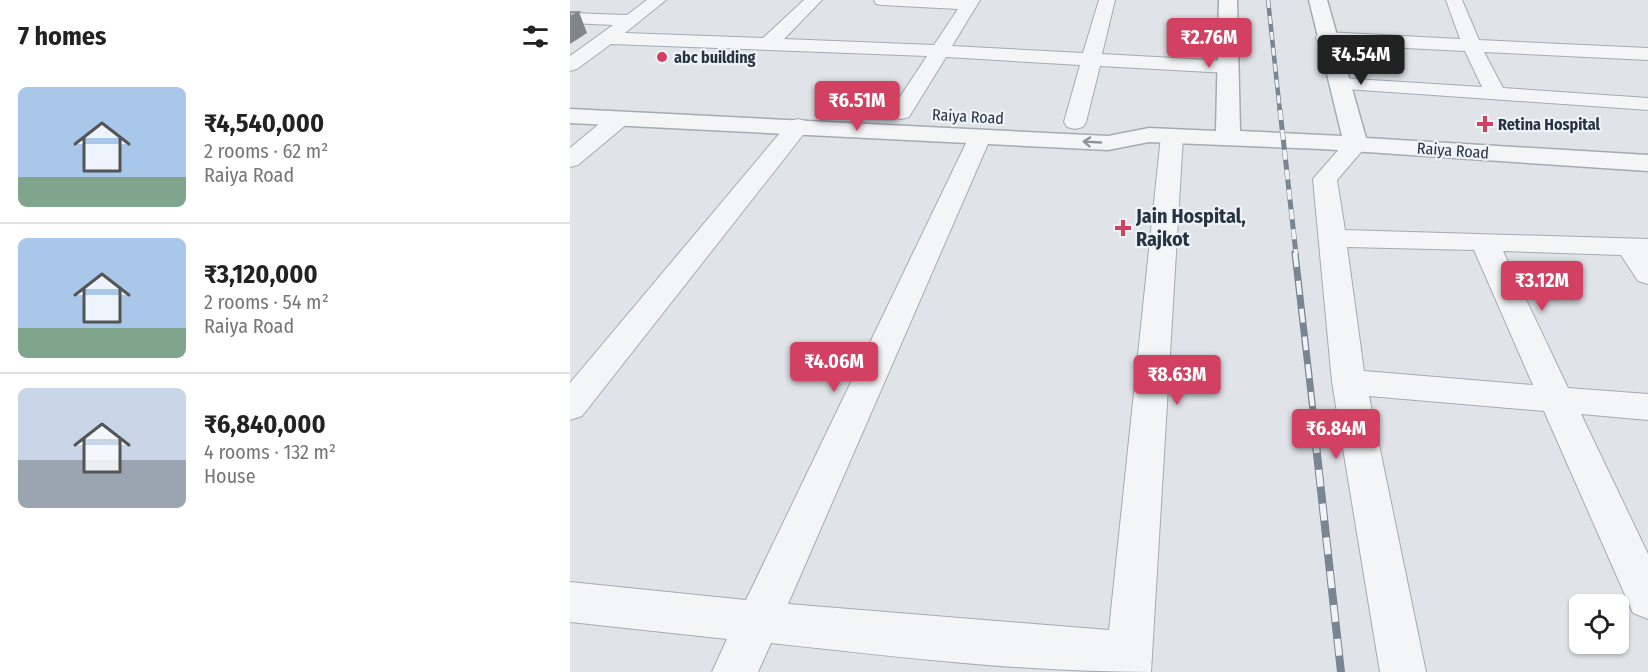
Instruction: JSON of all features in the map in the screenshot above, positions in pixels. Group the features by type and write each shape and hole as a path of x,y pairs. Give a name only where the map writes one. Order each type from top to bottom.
{"street":[{"path":"570,65 658,0"},
{"path":"769,43 814,0"},
{"path":"882,0 971,2"},
{"path":"1075,122 1107,0"},
{"path":"1228,0 1228,138"},
{"path":"1318,0 1325,38 1356,144 1325,179 1349,382 1403,672"},
{"path":"1454,0 1495,93"},
{"path":"901,112 971,2"},
{"path":"570,18 632,20"},
{"path":"608,38 769,43 1228,67"},
{"path":"1325,38 1648,54"},
{"path":"1615,52 1628,69"},
{"path":"1339,84 1495,93 1646,94"},
{"name":"Raiya Road","path":"570,99 718,108 901,112 1109,124 1161,136"},
{"name":"Raiya Road","path":"570,116 1108,142 1161,136 1228,138 1648,163"},
{"path":"570,160 620,119"},
{"path":"570,407 798,126"},
{"path":"570,602 1129,662 1161,136"},
{"path":"735,672 980,137"},
{"path":"1331,238 1639,246 1648,275"},
{"path":"1485,243 1648,599"},
{"path":"1349,382 1648,407"}],"railway":[{"path":"1268,0 1280,112"},
{"path":"1280,110 1296,254"},
{"path":"1295,253 1316,437"},
{"path":"1315,436 1341,672"}],"place":[{"name":"abc building","path":"662,57"},
{"name":"Retina Hospital","path":"1485,124"},
{"name":"Jain Hospital, Rajkot","path":"1123,228"}]}
